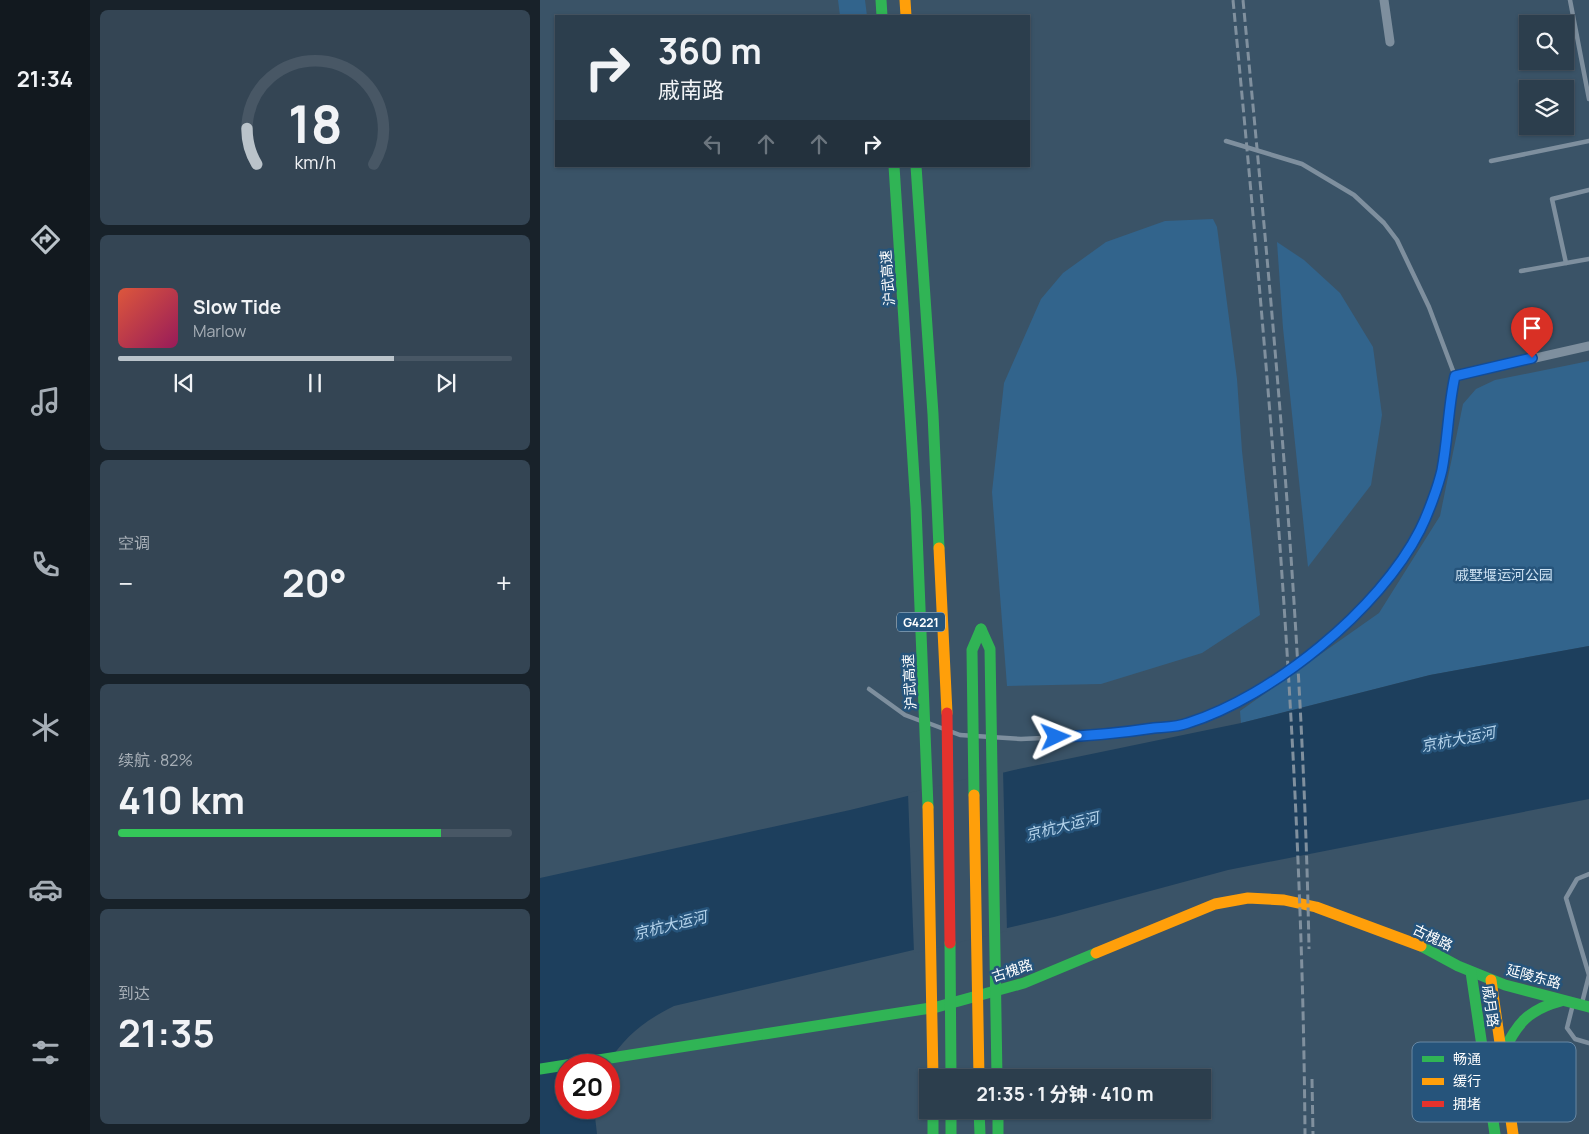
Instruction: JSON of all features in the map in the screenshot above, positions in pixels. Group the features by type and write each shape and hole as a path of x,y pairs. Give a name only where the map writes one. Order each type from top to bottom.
{"main road":[{"path":"881,0 882,15"},
{"path":"905,0 906,15"},
{"name":"沪武高速","path":"894,167 912,414 927,750 933,1069"},
{"name":"G4221","path":"916,167 933,414 948,724 951,1069"},
{"path":"979,1069 972,650 981,630 990,649 997,1069"},
{"name":"古槐路","path":"540,1069 630,1053 729,1040 852,1019 938,1007 1024,983 1183,916 1216,904 1248,898 1284,900 1316,907 1414,942 1472,972"},
{"name":"延陵东路","path":"1472,972 1491,980 1577,1004"},
{"name":"戚月路","path":"1472,972 1482,1042"},
{"name":"戚月路","path":"1491,980 1500,1042"},
{"path":"1508,1042 1517,1024 1543,1005 1577,1004"},
{"path":"933,1119 933,1134"},
{"path":"951,1119 951,1134"},
{"path":"979,1119 980,1134"},
{"path":"998,1119 998,1134"}],"street":[{"path":"1384,0 1390,42"},
{"path":"1455,376 1589,346"}],"lane":[{"path":"1570,0 1589,100"},
{"path":"869,689 905,715 960,735 1021,739 1108,735 1186,724 1227,708 1316,650 1351,620 1390,577 1420,530 1442,470 1449,403 1455,376 1429,307 1397,240 1384,222 1354,195 1302,164 1226,141"},
{"path":"1491,161 1589,141"},
{"path":"1566,263 1552,199 1589,190"},
{"path":"1522,271 1589,259"},
{"path":"1589,874 1577,879 1566,898 1589,974 1568,1028 1575,1039 1589,1043"},
{"path":"1583,954 1589,950"}],"green space":[{"path":"838,0 865,0 867,15 840,15"},
{"path":"1213,219 1217,227 1237,379 1242,451 1260,615 1202,653 1101,684 1007,686 992,492 1004,383 1041,299 1063,273 1106,242 1165,221"},
{"path":"1277,242 1304,260 1340,293 1373,347 1382,415 1371,485 1308,567 1283,328"},
{"name":"戚墅堰运河公园","path":"1589,361 1589,646 1430,675 1241,723 1240,711 1379,613 1440,516 1463,404 1476,389 1495,380"}],"water":[{"name":"京杭大运河","path":"1589,646 1589,799 1228,870 1054,917 674,1006 635,1031 615,1054 555,1054 555,1119 595,1119 597,1134 540,1134 540,878 850,810 1014,770 1241,723 1430,675"}],"pier":[{"path":"1003,770 1007,931 914,953 908,793"}],"railway":[{"path":"1233,0 1259,283 1281,566 1298,850 1305,1134"},
{"path":"1243,0 1285,474 1300,711 1309,949"},
{"path":"1312,1079 1313,1134"}],"traffic: fast":[{"path":"881,0 882,15"},
{"path":"894,167 916,508 928,807"},
{"path":"916,167 933,414 939,548"},
{"path":"981,629 990,649 997,1069"},
{"path":"974,795 972,650 981,629"},
{"path":"950,943 951,1069"},
{"path":"1421,946 1458,966 1505,985 1589,1007"},
{"path":"540,1069 937,1007 1024,983 1096,953"},
{"path":"1471,972 1481,1042"},
{"path":"1509,1042 1518,1026 1531,1014 1561,1001"},
{"path":"933,1119 933,1134"},
{"path":"951,1119 951,1134"},
{"path":"979,1119 980,1134"},
{"path":"998,1119 998,1134"},
{"path":"1493,1122 1495,1134"}],"traffic: slow":[{"path":"905,0 906,15"},
{"path":"939,548 947,713"},
{"path":"974,795 979,1069"},
{"path":"928,807 933,1069"},
{"path":"1096,953 1215,904 1248,898 1284,900 1316,907 1421,946"},
{"path":"1491,980 1500,1042"},
{"path":"1511,1122 1513,1134"}],"traffic: jam":[{"path":"947,713 950,943"}],"route":[{"path":"1056,737 1108,735 1186,724 1227,708 1316,650 1351,620 1390,577 1420,530 1442,470 1449,403 1455,376 1532,358"}]}
